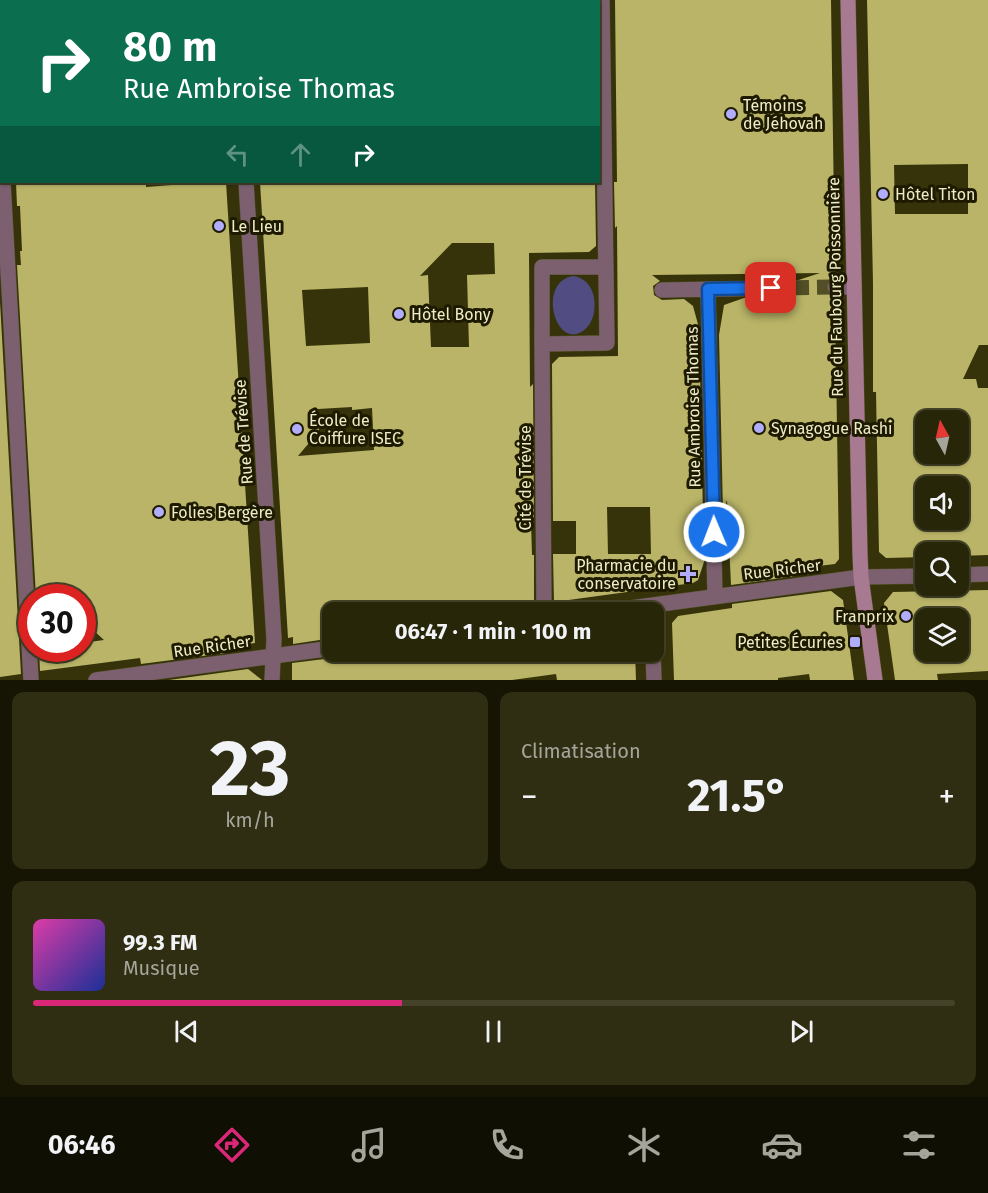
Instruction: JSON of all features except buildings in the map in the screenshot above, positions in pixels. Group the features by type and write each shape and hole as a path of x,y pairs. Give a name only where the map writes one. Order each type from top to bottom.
{"street":[{"path":"542,344 607,343 602,0"},
{"name":"Rue du Faubourg Poissonnière","path":"848,0 861,577 875,680"},
{"path":"3,183 31,680"},
{"name":"Rue de Trévise","path":"246,183 272,615 272,680"},
{"name":"Cité de Trévise","path":"544,602 542,267 605,267"},
{"path":"835,287 853,287"},
{"path":"662,290 771,288"},
{"name":"Rue Ambroise Thomas","path":"708,289 715,596"},
{"path":"969,575 988,574"},
{"name":"Rue Richer","path":"664,607 715,596 861,577 915,576"},
{"name":"Rue Richer","path":"96,680 172,676 273,656 322,649"},
{"path":"653,662 654,680"}],"shaded area":[{"path":"573,276 579,277 588,284 595,306 589,325 583,331 573,334 565,331 558,324 553,301 555,290 562,281"}],"tunnel":[{"path":"771,288 835,287"}],"place":[{"name":"Témoins de Jéhovah","path":"731,114"},
{"name":"Hôtel Titon","path":"883,194"},
{"name":"Le Lieu","path":"219,226"},
{"name":"Hôtel Bony","path":"399,314"},
{"name":"Synagogue Rashi","path":"759,428"},
{"name":"École de Coiffure ISEC","path":"297,429"},
{"name":"Folies Bergère","path":"159,512"},
{"name":"Pharmacie du conservatoire","path":"688,574"},
{"name":"Franprix","path":"906,616"},
{"name":"Petites Écuries","path":"855,642"}],"route":[{"path":"714,532 708,289 771,288"}]}
